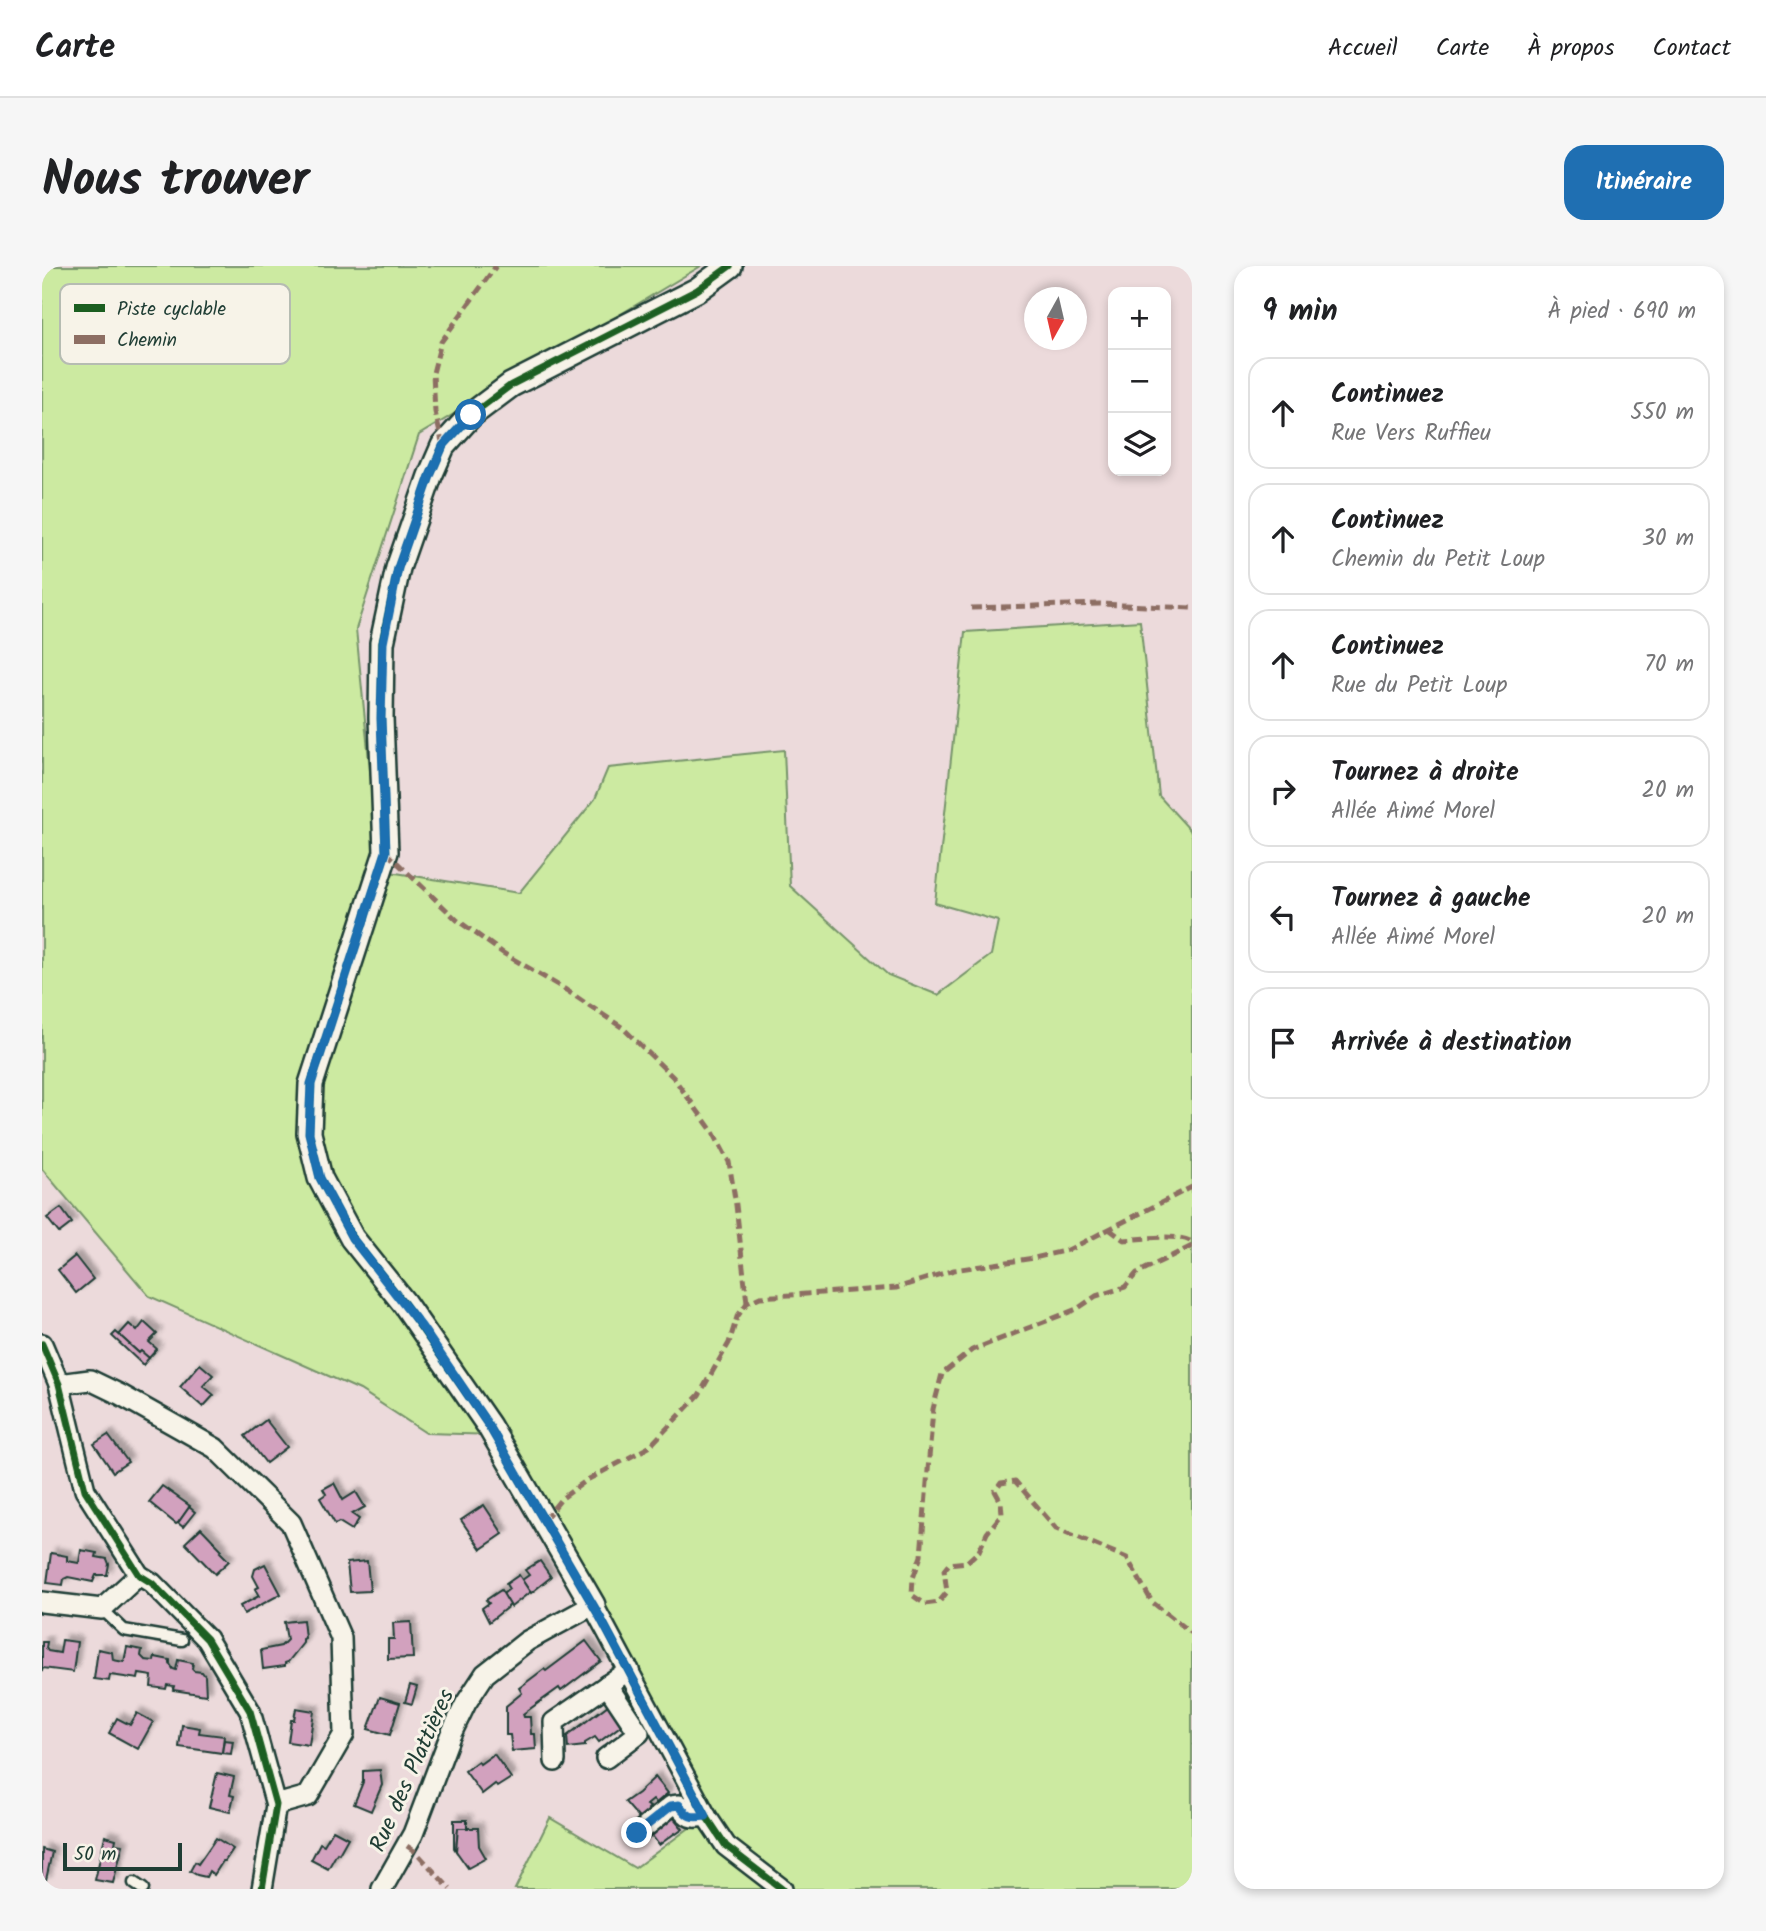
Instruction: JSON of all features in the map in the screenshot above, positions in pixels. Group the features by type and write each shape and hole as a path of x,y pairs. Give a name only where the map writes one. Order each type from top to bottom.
{"street":[{"path":"730,266 697,290 512,385 471,415 443,446 398,568 383,643 381,718 386,852 311,1084 309,1133 320,1178 352,1238 421,1326 489,1426 593,1605 706,1816 726,1846 782,1889"},
{"path":"42,1344 59,1384 85,1490 139,1576 152,1583 208,1639 250,1710 276,1805 262,1889"},
{"path":"59,1384 90,1380 215,1448 291,1523 341,1638 344,1734 308,1796 276,1805"},
{"path":"42,1602 102,1609 139,1576"},
{"name":"Rue des Plattières","path":"382,1889 413,1834 450,1736 466,1703 485,1674 527,1641 593,1605"},
{"path":"555,1761 554,1722 629,1670"},
{"path":"606,1758 639,1732 607,1685"},
{"path":"637,1833 671,1806 679,1805 693,1818 706,1816"}],"lane":[{"path":"102,1609 124,1630 182,1640"}],"green space":[{"path":"42,266 701,266 419,435 356,629 378,851 390,872 519,893 595,799 608,768 784,750 790,886 888,975 938,995 991,955 998,921 935,903 965,632 1140,621 1159,796 1190,830 1192,836 1192,1889 515,1889 550,1818 635,1868 700,1820 497,1435 426,1433 360,1390 149,1296 42,1169"}],"building":[{"path":"61,1208 72,1223 59,1233 47,1218"},
{"path":"75,1256 93,1279 76,1293 58,1270"},
{"path":"144,1322 157,1334 149,1342 157,1349 149,1358 141,1351 139,1353 119,1335 129,1324 137,1331"},
{"path":"116,1332 139,1353 141,1351 149,1358 143,1365 112,1336"},
{"path":"200,1364 213,1375 203,1386 214,1395 203,1407 180,1387"},
{"path":"266,1420 287,1447 266,1463 245,1436"},
{"path":"108,1435 128,1462 113,1472 94,1444"},
{"path":"334,1483 343,1500 356,1492 365,1507 352,1514 359,1519 352,1530 339,1522 335,1524 320,1498 326,1494 323,1489"},
{"path":"162,1486 190,1506 176,1524 149,1502"},
{"path":"484,1505 503,1534 481,1549 461,1520"},
{"path":"189,1507 195,1512 183,1527 178,1523"},
{"path":"201,1528 229,1561 215,1574 185,1543"},
{"path":"81,1550 97,1553 96,1557 107,1559 107,1575 96,1575 93,1582 68,1577 64,1579 63,1585 47,1583 51,1553 67,1556 67,1561 79,1563"},
{"path":"367,1561 370,1591 350,1592 347,1563"},
{"path":"540,1561 551,1577 531,1593 522,1580 529,1575 525,1570"},
{"path":"265,1564 281,1594 244,1614 240,1606 259,1596 255,1589 259,1587 253,1576 255,1569"},
{"path":"519,1575 530,1592 511,1607 503,1594 509,1589 506,1584"},
{"path":"501,1590 510,1605 489,1622 482,1608 489,1603 486,1600"},
{"path":"303,1620 305,1638 285,1666 263,1669 261,1650 281,1646 287,1640 284,1622"},
{"path":"411,1622 413,1658 388,1659 388,1639 394,1639 393,1623"},
{"path":"62,1640 77,1642 73,1672 43,1668 42,1671 42,1642 47,1642 48,1651 60,1653"},
{"path":"586,1641 601,1661 561,1691 559,1688 523,1714 524,1717 530,1717 531,1734 535,1734 536,1749 512,1751 510,1735 506,1735 506,1706 522,1693 519,1688"},
{"path":"127,1647 142,1650 141,1656 145,1660 154,1661 155,1657 170,1660 176,1670 178,1660 193,1663 192,1669 205,1676 206,1695 173,1690 174,1686 167,1685 166,1689 151,1687 152,1676 139,1674 138,1679 110,1675 109,1681 94,1679 98,1649 112,1652 113,1660 124,1662"},
{"path":"410,1685 417,1687 412,1704 405,1702"},
{"path":"380,1697 400,1703 390,1735 368,1729"},
{"path":"612,1702 627,1721 599,1742 595,1737 585,1743 585,1746 568,1748 567,1736"},
{"path":"296,1708 314,1711 309,1745 288,1742 291,1720 294,1720"},
{"path":"137,1713 153,1722 138,1749 109,1733 117,1718 130,1725"},
{"path":"182,1725 200,1728 199,1733 224,1736 222,1753 179,1747"},
{"path":"224,1740 233,1741 231,1754 222,1753"},
{"path":"494,1754 511,1778 497,1787 495,1784 482,1794 465,1771"},
{"path":"380,1770 382,1785 371,1811 354,1804 363,1782 363,1771"},
{"path":"217,1773 234,1777 230,1795 234,1796 230,1812 209,1807"},
{"path":"655,1777 668,1793 656,1803 653,1800 647,1805 653,1816 643,1823 625,1802"},
{"path":"673,1817 683,1829 659,1845 650,1833"},
{"path":"454,1820 467,1820 467,1829 458,1828 456,1851 454,1848"},
{"path":"458,1828 478,1828 479,1846 486,1858 468,1868 456,1851"},
{"path":"333,1830 348,1838 328,1869 311,1860 320,1843 324,1845"},
{"path":"105,1836 116,1839 115,1844 123,1845 113,1883 95,1880"},
{"path":"216,1838 233,1849 214,1875 209,1871 206,1877 190,1871 195,1862 198,1864"},
{"path":"42,1849 52,1852 46,1880 42,1880"}],"marked path":[{"path":"443,446 435,412 433,373 441,342 496,266"},
{"path":"971,608 1099,604 1192,608"},
{"path":"386,852 457,920 503,953 623,1028 673,1077 713,1132 729,1162 747,1303"},
{"path":"544,1520 561,1499 587,1480 649,1447 699,1395 729,1343 737,1317 747,1303 760,1297 896,1288 954,1270 1068,1250 1192,1187"},
{"path":"1109,1229 1124,1240 1169,1237 1192,1242"},
{"path":"1192,1246 1137,1273 1125,1287 1096,1296 1077,1309 972,1350 942,1374 933,1409 921,1556 913,1578 912,1595 925,1604 939,1602 947,1592 944,1570 949,1564 967,1562 979,1551 987,1533 1002,1514 1001,1502 995,1491 1001,1483 1015,1481 1056,1528 1127,1558 1152,1602 1192,1633"},
{"path":"407,1846 416,1852 450,1889"}],"cycle path":[{"path":"730,266 697,290 511,385 471,415 443,446 398,568 382,643 381,718 386,852 311,1084 309,1133 320,1178 352,1238 404,1303 489,1426 600,1617 706,1816 726,1846 782,1889"},
{"path":"42,1344 59,1384 85,1490 139,1575 152,1583 207,1639 250,1711 276,1805 262,1889"}],"route":[{"path":"471,415 443,446 398,568 383,643 381,718 386,852 311,1084 309,1133 320,1178 352,1238 421,1326 489,1426 600,1617 706,1816 693,1818 679,1805 671,1806 637,1833"}]}
